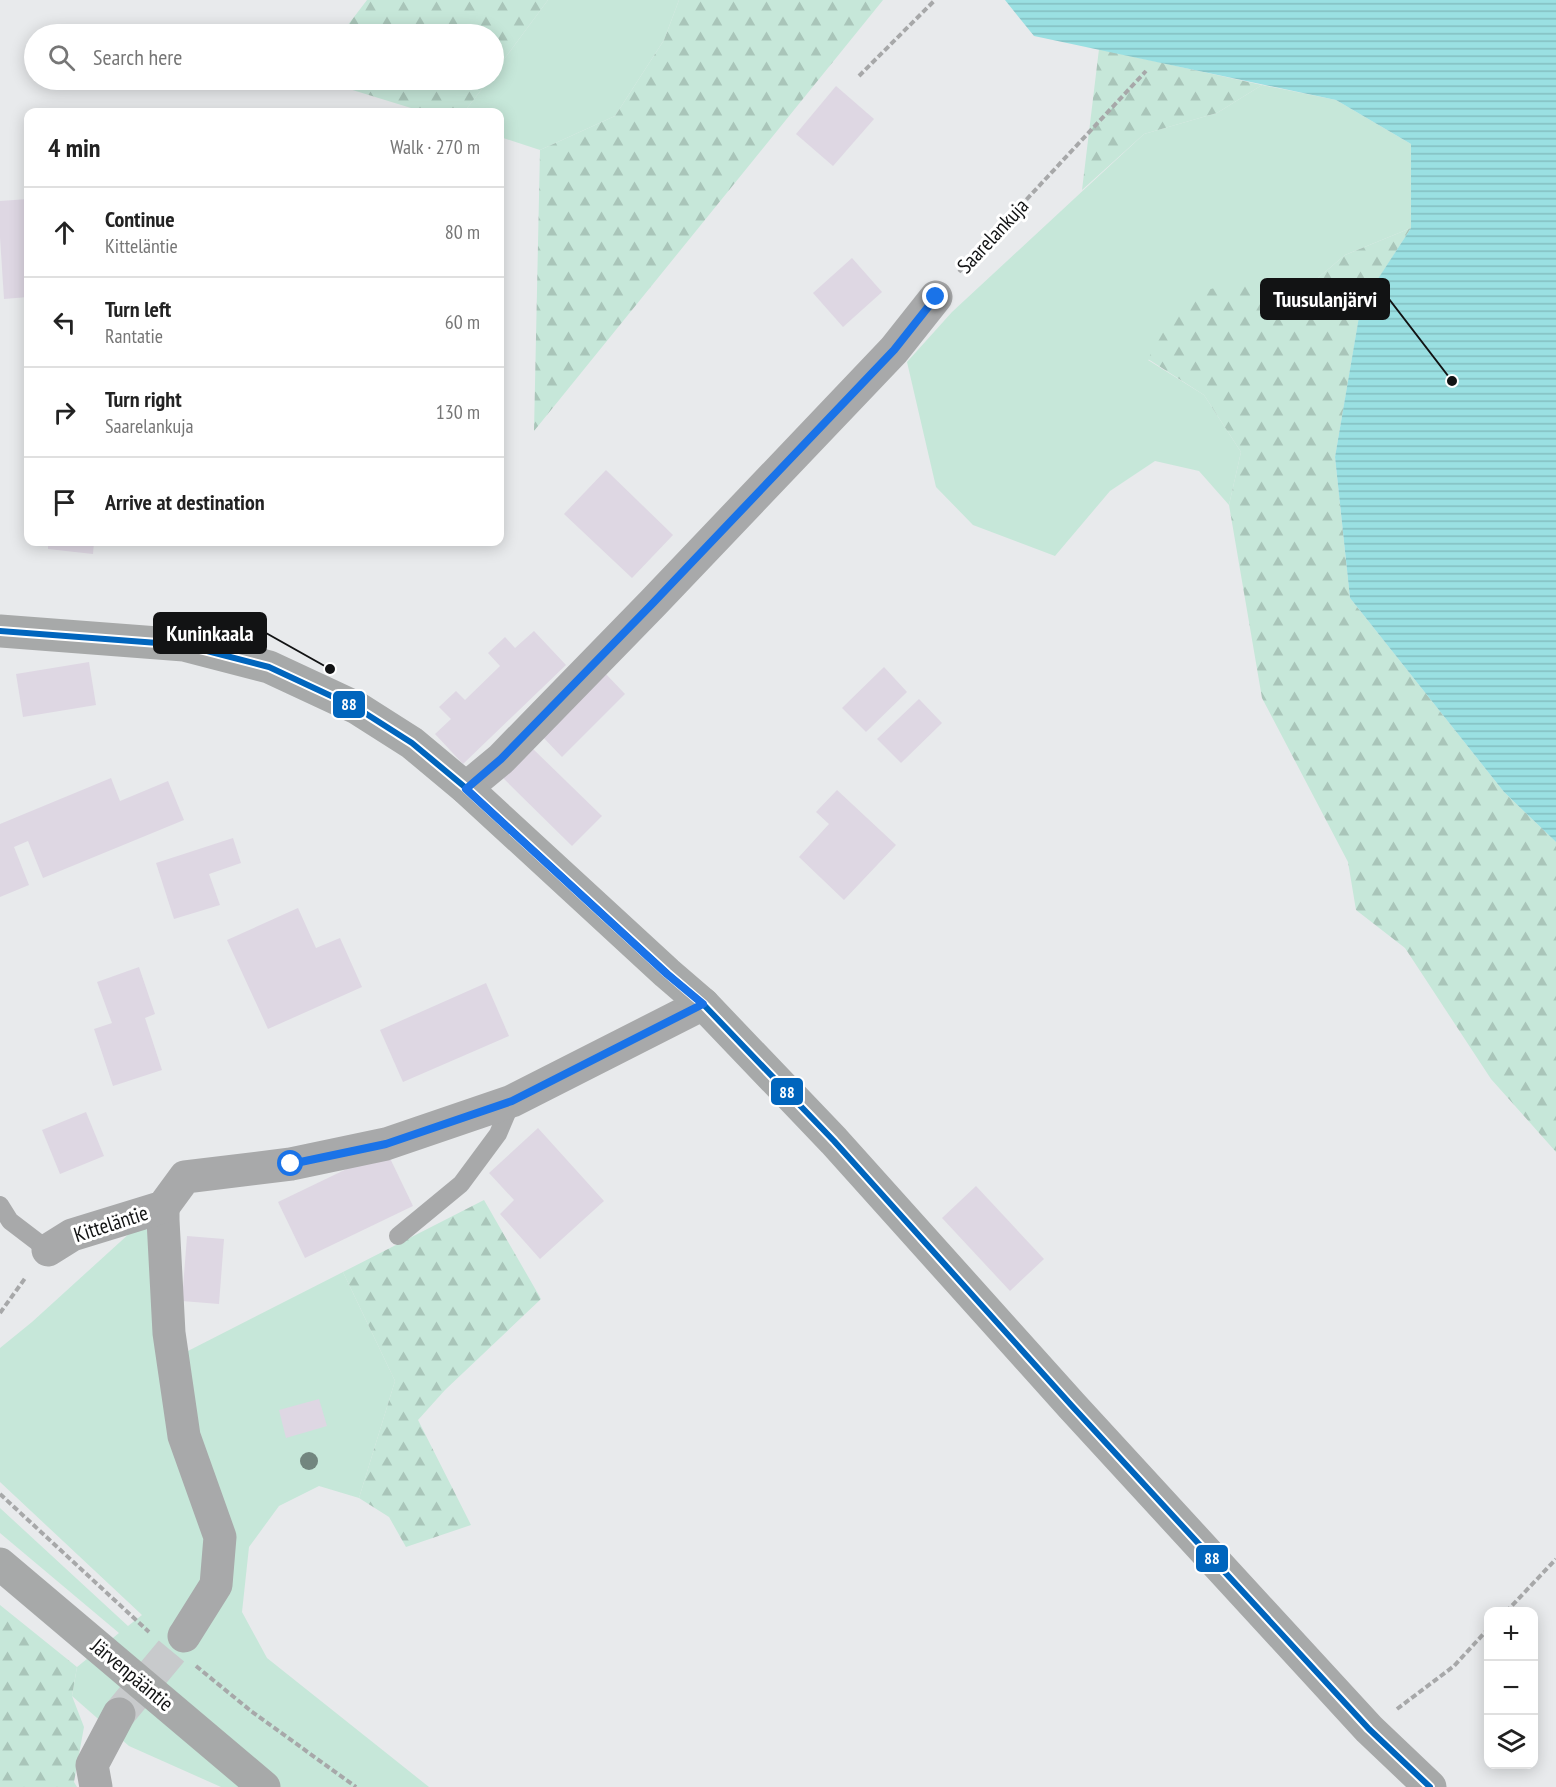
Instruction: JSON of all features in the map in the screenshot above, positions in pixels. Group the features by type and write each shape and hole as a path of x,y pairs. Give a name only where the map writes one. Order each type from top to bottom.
{"street":[{"path":"466,789 501,759 653,603 894,350 936,297"},
{"path":"0,631 184,645 269,667 357,708 412,743 466,789 667,974 703,1004 834,1141 1072,1406 1369,1730 1430,1787"},
{"name":"Kitteläntie","path":"48,1250 72,1235 164,1207 184,1177 291,1164 386,1144 512,1101 703,1004"},
{"path":"164,1207 169,1333 184,1436 220,1537 216,1585 184,1636"},
{"name":"Järvenpääntie","path":"0,1564 264,1787"},
{"path":"96,1787 92,1765 119,1714"}],"lane":[{"path":"398,1236 461,1184 498,1134 512,1101"},
{"path":"0,1204 10,1221 48,1250"}],"path":[{"path":"859,76 935,0"},
{"name":"Saarelankuja","path":"936,297 1146,71"},
{"path":"0,1313 48,1250"},
{"path":"1510,1607 1556,1559"},
{"path":"1369,1730 1454,1666 1484,1633"}],"green space":[{"path":"367,0 548,0 504,59 504,24 349,24"},
{"path":"548,0 679,0 664,40 615,116 540,150 504,138 504,108 467,108 481,90 504,90 504,59"},
{"path":"679,0 883,0 534,431 540,150 615,116 664,40"},
{"path":"1099,49 1262,85 1217,113 1144,134 1082,190"},
{"path":"1262,85 1336,100 1411,144 1411,228 1345,255 1280,310 1148,360 1204,395 1241,452 1229,505 1199,471 1155,461 1110,491 1055,556 973,525 936,487 907,362 952,312 1144,134 1217,113"},
{"path":"352,90 481,90 467,108 411,108"},
{"path":"1411,228 1361,306 1335,457 1350,598 1504,792 1556,842 1556,1152 1491,1079 1405,948 1356,910 1348,862 1262,698 1229,505 1241,452 1204,395 1148,359 1184,296 1245,280 1280,310 1345,255"},
{"path":"484,1200 541,1299 445,1390 418,1420 471,1525 406,1547 389,1517 359,1498 395,1381 343,1272"},
{"path":"142,1222 156,1245 184,1353 343,1272 395,1381 359,1498 319,1486 279,1506 249,1547 242,1612 267,1658 429,1787 221,1787 129,1746 72,1696 77,1667 119,1633 0,1533 0,1508 128,1626 142,1615 0,1482 0,1348"},
{"path":"0,1605 77,1667 72,1696 84,1727 74,1782 77,1787 0,1787"}],"water":[{"path":"1005,0 1556,0 1556,842 1504,792 1350,598 1335,457 1361,305 1411,228 1411,144 1336,100 1034,36"}],"building":[{"path":"836,86 874,119 833,166 796,134"},
{"path":"24,199 24,297 4,299 0,201"},
{"path":"852,258 882,292 843,327 813,293"},
{"path":"606,470 673,535 632,578 564,514"},
{"path":"48,546 94,546 93,554 48,549"},
{"path":"534,631 566,665 463,764 435,734 451,719 439,707 456,691 465,700 500,666 488,653 505,637 515,648"},
{"path":"89,662 96,705 23,717 16,674"},
{"path":"884,667 907,692 866,732 842,708"},
{"path":"603,671 625,694 562,757 540,734"},
{"path":"919,699 942,723 901,763 877,739"},
{"path":"530,746 602,816 572,846 501,776"},
{"path":"111,778 120,801 168,781 184,820 43,878 28,841 14,847 29,885 0,897 0,824"},
{"path":"837,790 896,845 844,900 799,857 829,824 816,812"},
{"path":"233,838 241,863 209,874 220,905 174,919 156,863"},
{"path":"298,908 316,948 340,938 362,987 268,1029 227,940"},
{"path":"139,967 155,1014 145,1018 162,1070 113,1086 94,1029 112,1023 97,982"},
{"path":"486,983 509,1036 403,1082 380,1030"},
{"path":"86,1112 104,1156 60,1174 42,1130"},
{"path":"538,1128 604,1201 540,1259 500,1214 514,1200 489,1173"},
{"path":"386,1150 413,1206 305,1258 278,1202"},
{"path":"976,1186 1044,1259 1010,1291 942,1218"},
{"path":"187,1236 224,1239 219,1304 182,1301"},
{"path":"319,1399 327,1426 286,1438 279,1410"}],"tunnel":[{"path":"119,1714 184,1636"}],"transit line":[{"name":"88","path":"0,631 184,645 269,667 357,708 412,743 466,788 703,1004 834,1141 1072,1406 1369,1729 1430,1787"}],"place":[{"name":"Tuusulanjärvi","path":"1452,381"},
{"name":"Kuninkaala","path":"330,669"}],"route":[{"path":"291,1164 386,1144 512,1101 703,1004 667,974 466,789 501,759 653,603 894,350 936,297"}]}
